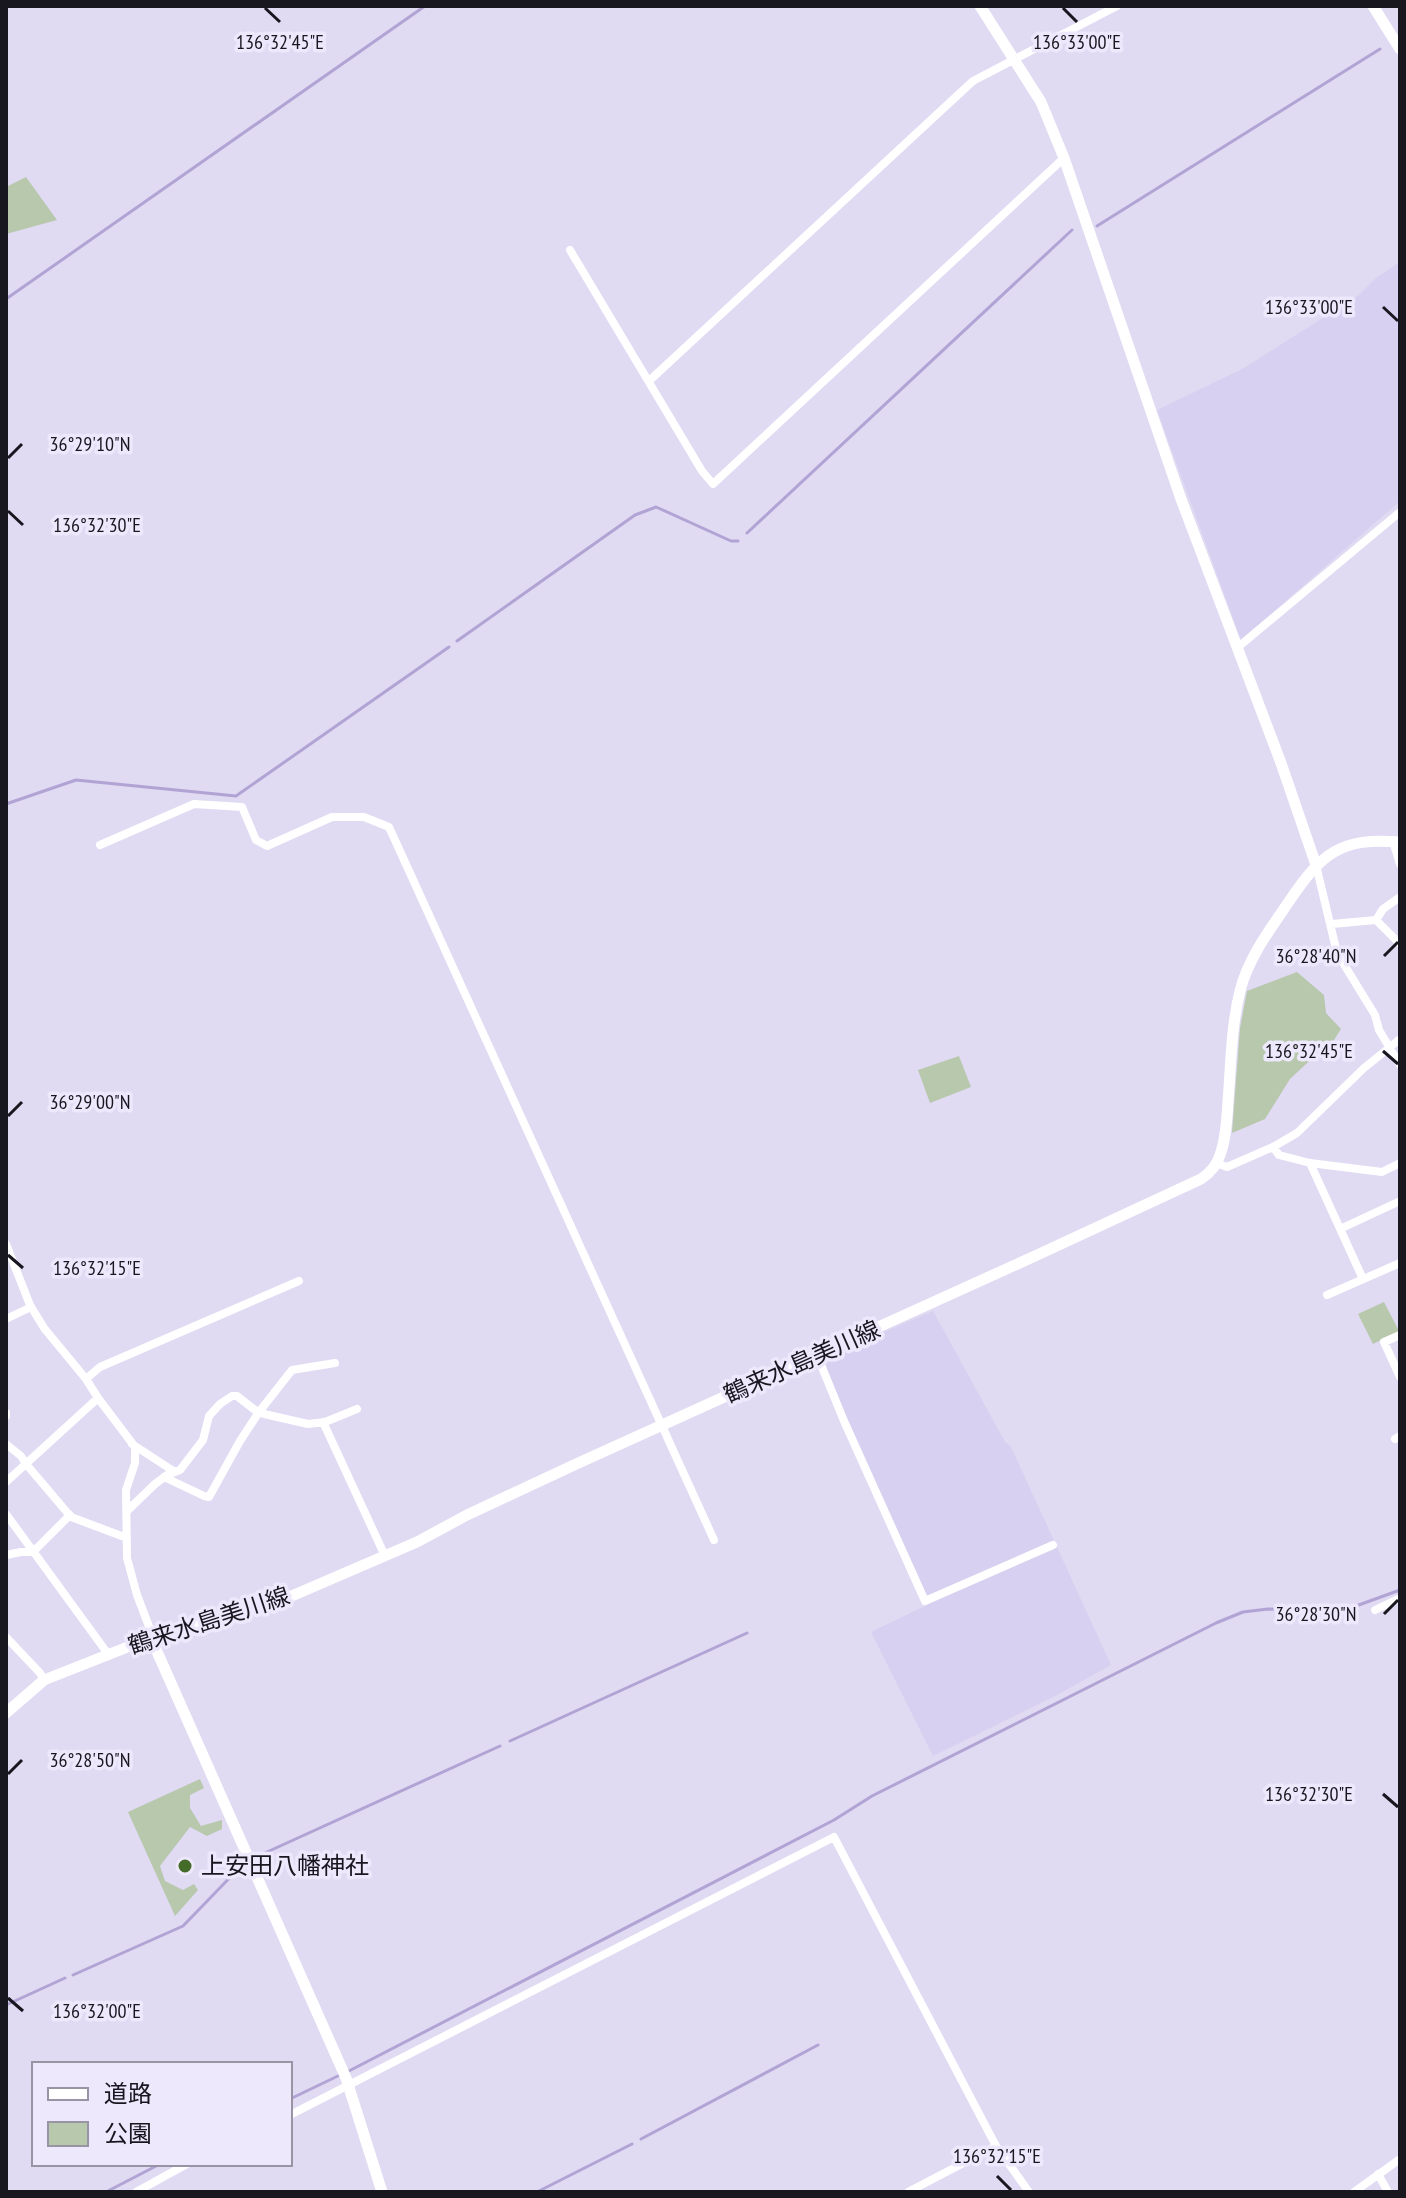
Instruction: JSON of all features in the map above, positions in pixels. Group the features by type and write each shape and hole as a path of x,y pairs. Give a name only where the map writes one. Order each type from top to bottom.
{"main road":[{"path":"980,6 1041,102 1064,158 1181,499 1281,763 1316,865"},
{"path":"1373,6 1400,49"},
{"path":"1216,1163 1221,1154 1227,1118 1235,1019 1247,971 1272,928 1316,865 1336,851 1354,844 1372,839 1397,841"},
{"name":"鶴来水島美川線","path":"6,1713 44,1680 153,1637 287,1598 417,1542 467,1515 1180,1189 1210,1173 1216,1163"},
{"path":"153,1637 188,1724 346,2078 382,2192"}],"street":[{"path":"649,381 973,81 1117,6"},
{"path":"570,250 702,471 713,484 1064,158"},
{"path":"1237,648 1400,512"},
{"path":"100,845 194,804 242,807 256,840 267,846 332,817 364,817 389,827 714,1540"},
{"path":"1397,841 1400,864"},
{"path":"1316,865 1337,953 1375,1015 1379,1030 1400,1065"},
{"path":"1376,920 1383,909 1400,897"},
{"path":"1332,924 1376,920"},
{"path":"1376,920 1400,944"},
{"path":"1216,1163 1227,1167 1297,1133 1327,1102 1400,1039"},
{"path":"1273,1147 1279,1155 1310,1163 1382,1172 1400,1163"},
{"path":"1310,1163 1363,1279"},
{"path":"1340,1229 1400,1201"},
{"path":"6,1244 31,1307 44,1328 135,1447 135,1463 126,1490 127,1558 153,1637"},
{"path":"1327,1295 1400,1263"},
{"path":"86,1379 100,1367 299,1281"},
{"path":"6,1319 31,1307"},
{"path":"1400,1335 1384,1342 1400,1377"},
{"path":"817,1355 925,1601 1053,1545"},
{"path":"164,1477 209,1497 236,1447 292,1370 335,1363"},
{"path":"127,1512 164,1477 180,1470 203,1440 209,1416 232,1396 237,1396 259,1412 308,1424 323,1422 357,1409"},
{"path":"6,1482 98,1398"},
{"path":"323,1422 385,1556"},
{"path":"132,1443 175,1472"},
{"path":"6,1444 21,1456 70,1515 127,1538"},
{"path":"6,1514 108,1654"},
{"path":"6,1555 33,1552 70,1515"},
{"path":"1375,1610 1400,1598"},
{"path":"6,1637 44,1680"},
{"path":"292,2114 346,2078 834,1837 996,2146 1029,2192"},
{"path":"908,2192 996,2146"},
{"path":"1354,2192 1400,2159"},
{"path":"136,2192 183,2166"},
{"path":"1378,2174 1388,2192"}],"shaded area":[{"path":"1400,262 1400,501 1241,640 1157,410 1244,368 1359,295 1376,278"},
{"path":"933,1311 1005,1442 1011,1447 1111,1665 933,1756 871,1632 927,1605 821,1359"}],"green space":[{"path":"26,177 57,220 6,234 6,187"},
{"path":"1297,972 1324,995 1326,1013 1341,1029 1331,1045 1321,1050 1290,1079 1265,1119 1232,1133 1240,1028 1247,991"},
{"path":"959,1056 971,1087 930,1103 918,1070"},
{"path":"1384,1302 1399,1331 1373,1344 1358,1314"},
{"path":"200,1779 204,1788 190,1795 190,1808 201,1826 222,1820 222,1829 207,1836 190,1827 160,1866 165,1881 183,1890 194,1884 198,1890 175,1916 128,1812"}],"waterway":[{"path":"6,299 425,6"},
{"path":"1097,226 1380,49"},
{"path":"747,533 1072,230"},
{"path":"457,641 635,515 656,507 731,541 738,541"},
{"path":"6,804 76,780 236,796 449,647"},
{"path":"347,2072 834,1820 872,1796 1216,1623 1243,1612 1268,1609 1330,1611 1356,1606 1400,1590"},
{"path":"510,1741 747,1633"},
{"path":"256,1857 500,1746"},
{"path":"73,1975 183,1926 244,1863"},
{"path":"6,2005 65,1978"},
{"path":"641,2139 818,2045"},
{"path":"292,2098 340,2075"},
{"path":"537,2192 632,2144"},
{"path":"106,2192 156,2166"}],"place":[{"name":"上安田八幡神社","path":"185,1866"}]}
